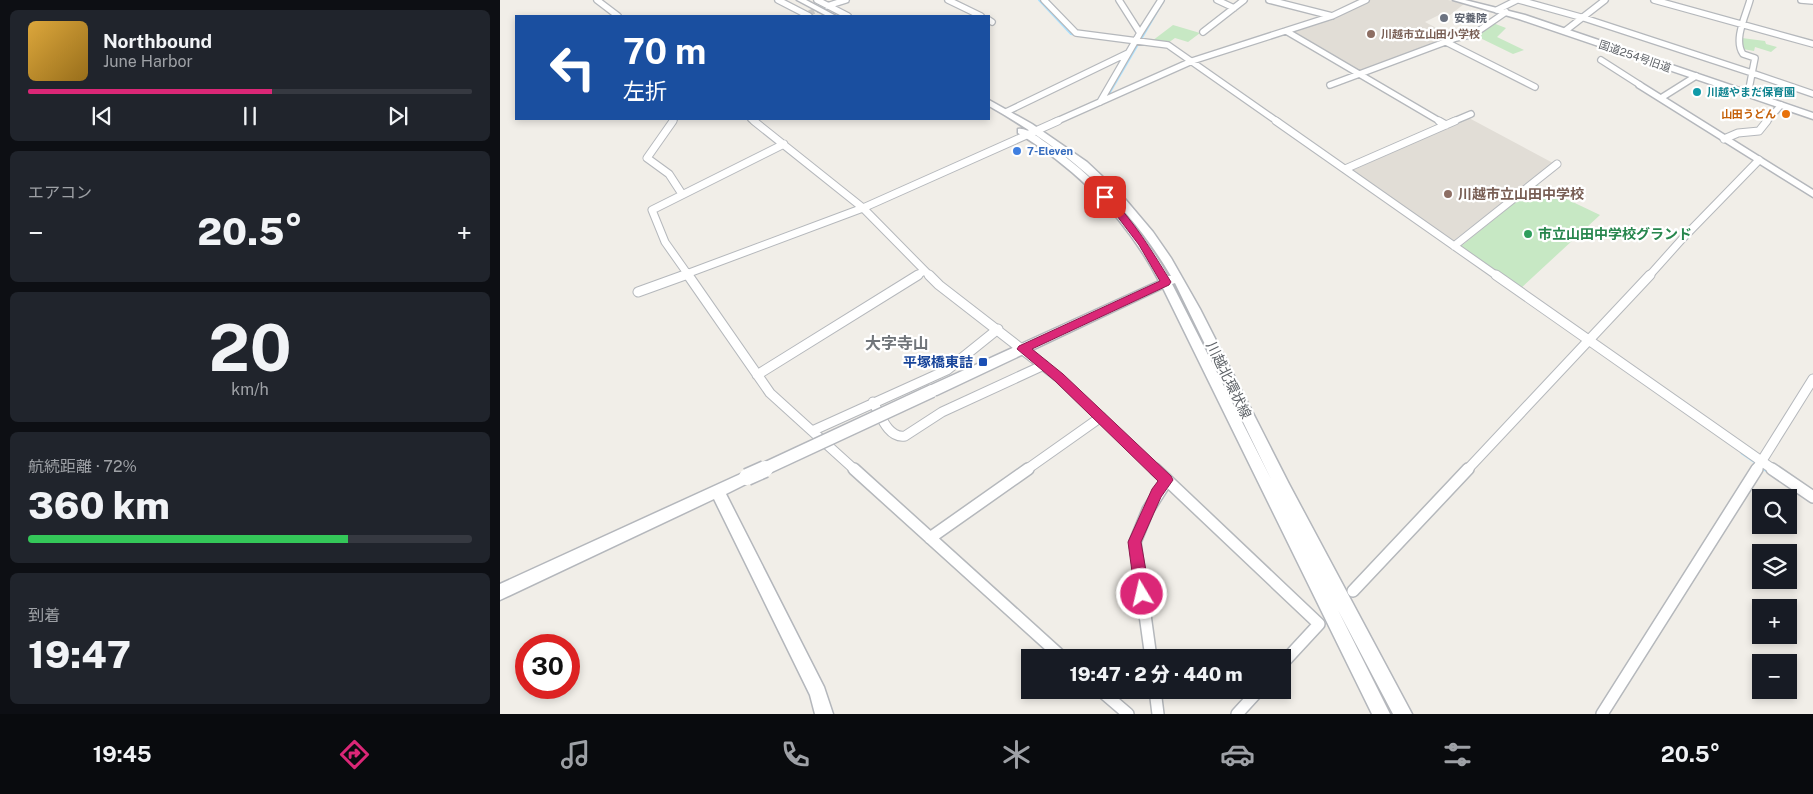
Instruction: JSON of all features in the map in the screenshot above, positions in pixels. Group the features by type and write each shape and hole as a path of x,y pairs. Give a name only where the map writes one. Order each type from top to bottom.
{"main road":[{"path":"790,0 818,15"},
{"path":"801,0 830,15"},
{"name":"国道254号旧道","path":"1456,0 1502,11 1565,31 1813,116"},
{"path":"1640,85 1813,194"},
{"name":"川越北環状線","path":"990,104 1006,112 1077,171 1120,214 1171,280 1211,342 1354,627 1403,714"},
{"name":"川越北環状線","path":"990,112 1033,133"},
{"path":"500,592 1171,280"},
{"name":"川越北環状線","path":"1171,280 1381,714"},
{"path":"717,490 818,693 824,714"}],"street":[{"path":"597,0 617,15"},
{"path":"778,0 806,15"},
{"path":"817,0 846,15"},
{"path":"828,6 846,0"},
{"path":"948,0 979,15"},
{"path":"1044,0 1076,33 1168,44 1813,497"},
{"path":"1119,0 1138,39"},
{"path":"1100,102 1161,0"},
{"path":"1217,0 1234,8"},
{"path":"1203,32 1244,0"},
{"path":"1269,0 1332,16"},
{"path":"638,292 863,208 1192,61 1332,16 1366,0"},
{"path":"1330,85 1446,42 1474,34 1518,0 1584,18 1813,94"},
{"path":"1565,31 1605,0"},
{"path":"1654,0 1813,44"},
{"path":"1748,94 1755,58 1743,54 1740,50 1738,39 1750,0"},
{"path":"1801,0 1813,1"},
{"path":"1286,31 1446,125"},
{"path":"1446,42 1534,87"},
{"path":"1006,112 1128,53"},
{"path":"1601,60 1640,85"},
{"path":"1661,98 1696,76"},
{"path":"1724,138 1738,133 1759,131 1781,105"},
{"path":"1345,169 1472,114"},
{"path":"673,120 647,158 669,174 682,194"},
{"path":"752,120 863,208 924,271 955,298 1044,365 1319,624 1291,654"},
{"path":"784,144 652,210 665,242 770,393 1053,649"},
{"path":"1353,591 1683,238 1759,160"},
{"path":"1454,246 1557,164"},
{"path":"757,375 924,271"},
{"path":"812,432 873,402 946,370 998,329"},
{"path":"873,402 892,434 900,437 905,436 942,412 1044,365"},
{"path":"1602,714 1813,379"},
{"path":"930,538 1101,418"},
{"path":"1150,649 1134,542 1156,493 1166,480"},
{"path":"1110,699 1128,714"},
{"path":"1156,699 1158,714"},
{"path":"1237,714 1251,699"}],"shaded area":[{"name":"川越市立山田小学校","path":"1369,0 1448,0 1464,4 1450,15 1443,13 1425,22 1454,37 1361,71 1291,31 1346,12"},
{"name":"川越市立山田中学校","path":"1469,118 1553,163 1453,241 1351,171"}],"green space":[{"path":"1493,23 1506,28 1497,37 1524,50 1513,54 1476,36"},
{"path":"1173,25 1200,33 1188,42 1175,38 1168,43 1152,41"},
{"path":"1742,38 1765,41 1766,44 1777,47 1771,52 1755,47 1754,51 1743,49"},
{"name":"市立山田中学校グランド","path":"1537,185 1600,215 1521,288 1460,247"}],"waterway":[{"path":"1039,0 1071,34 1076,35"},
{"path":"1109,94 1164,0"},
{"path":"1742,453 1767,470"},
{"path":"1765,469 1770,472"}],"tunnel":[{"path":"809,13 826,7"}],"place":[{"name":"安養院","path":"1444,18"},
{"name":"川越市立山田小学校","path":"1371,34"},
{"name":"川越やまだ保育園","path":"1697,92"},
{"name":"山田うどん","path":"1786,114"},
{"name":"7-Eleven","path":"1017,151"},
{"name":"川越市立山田中学校","path":"1448,194"},
{"name":"市立山田中学校グランド","path":"1528,234"},
{"name":"平塚橋東詰","path":"983,362"}],"district":[{"name":"大字寺山","path":"897,343"}],"route":[{"path":"1105,197 1144,244 1166,282 1023,349 1059,378 1166,480 1156,493 1134,542 1142,594"}]}
